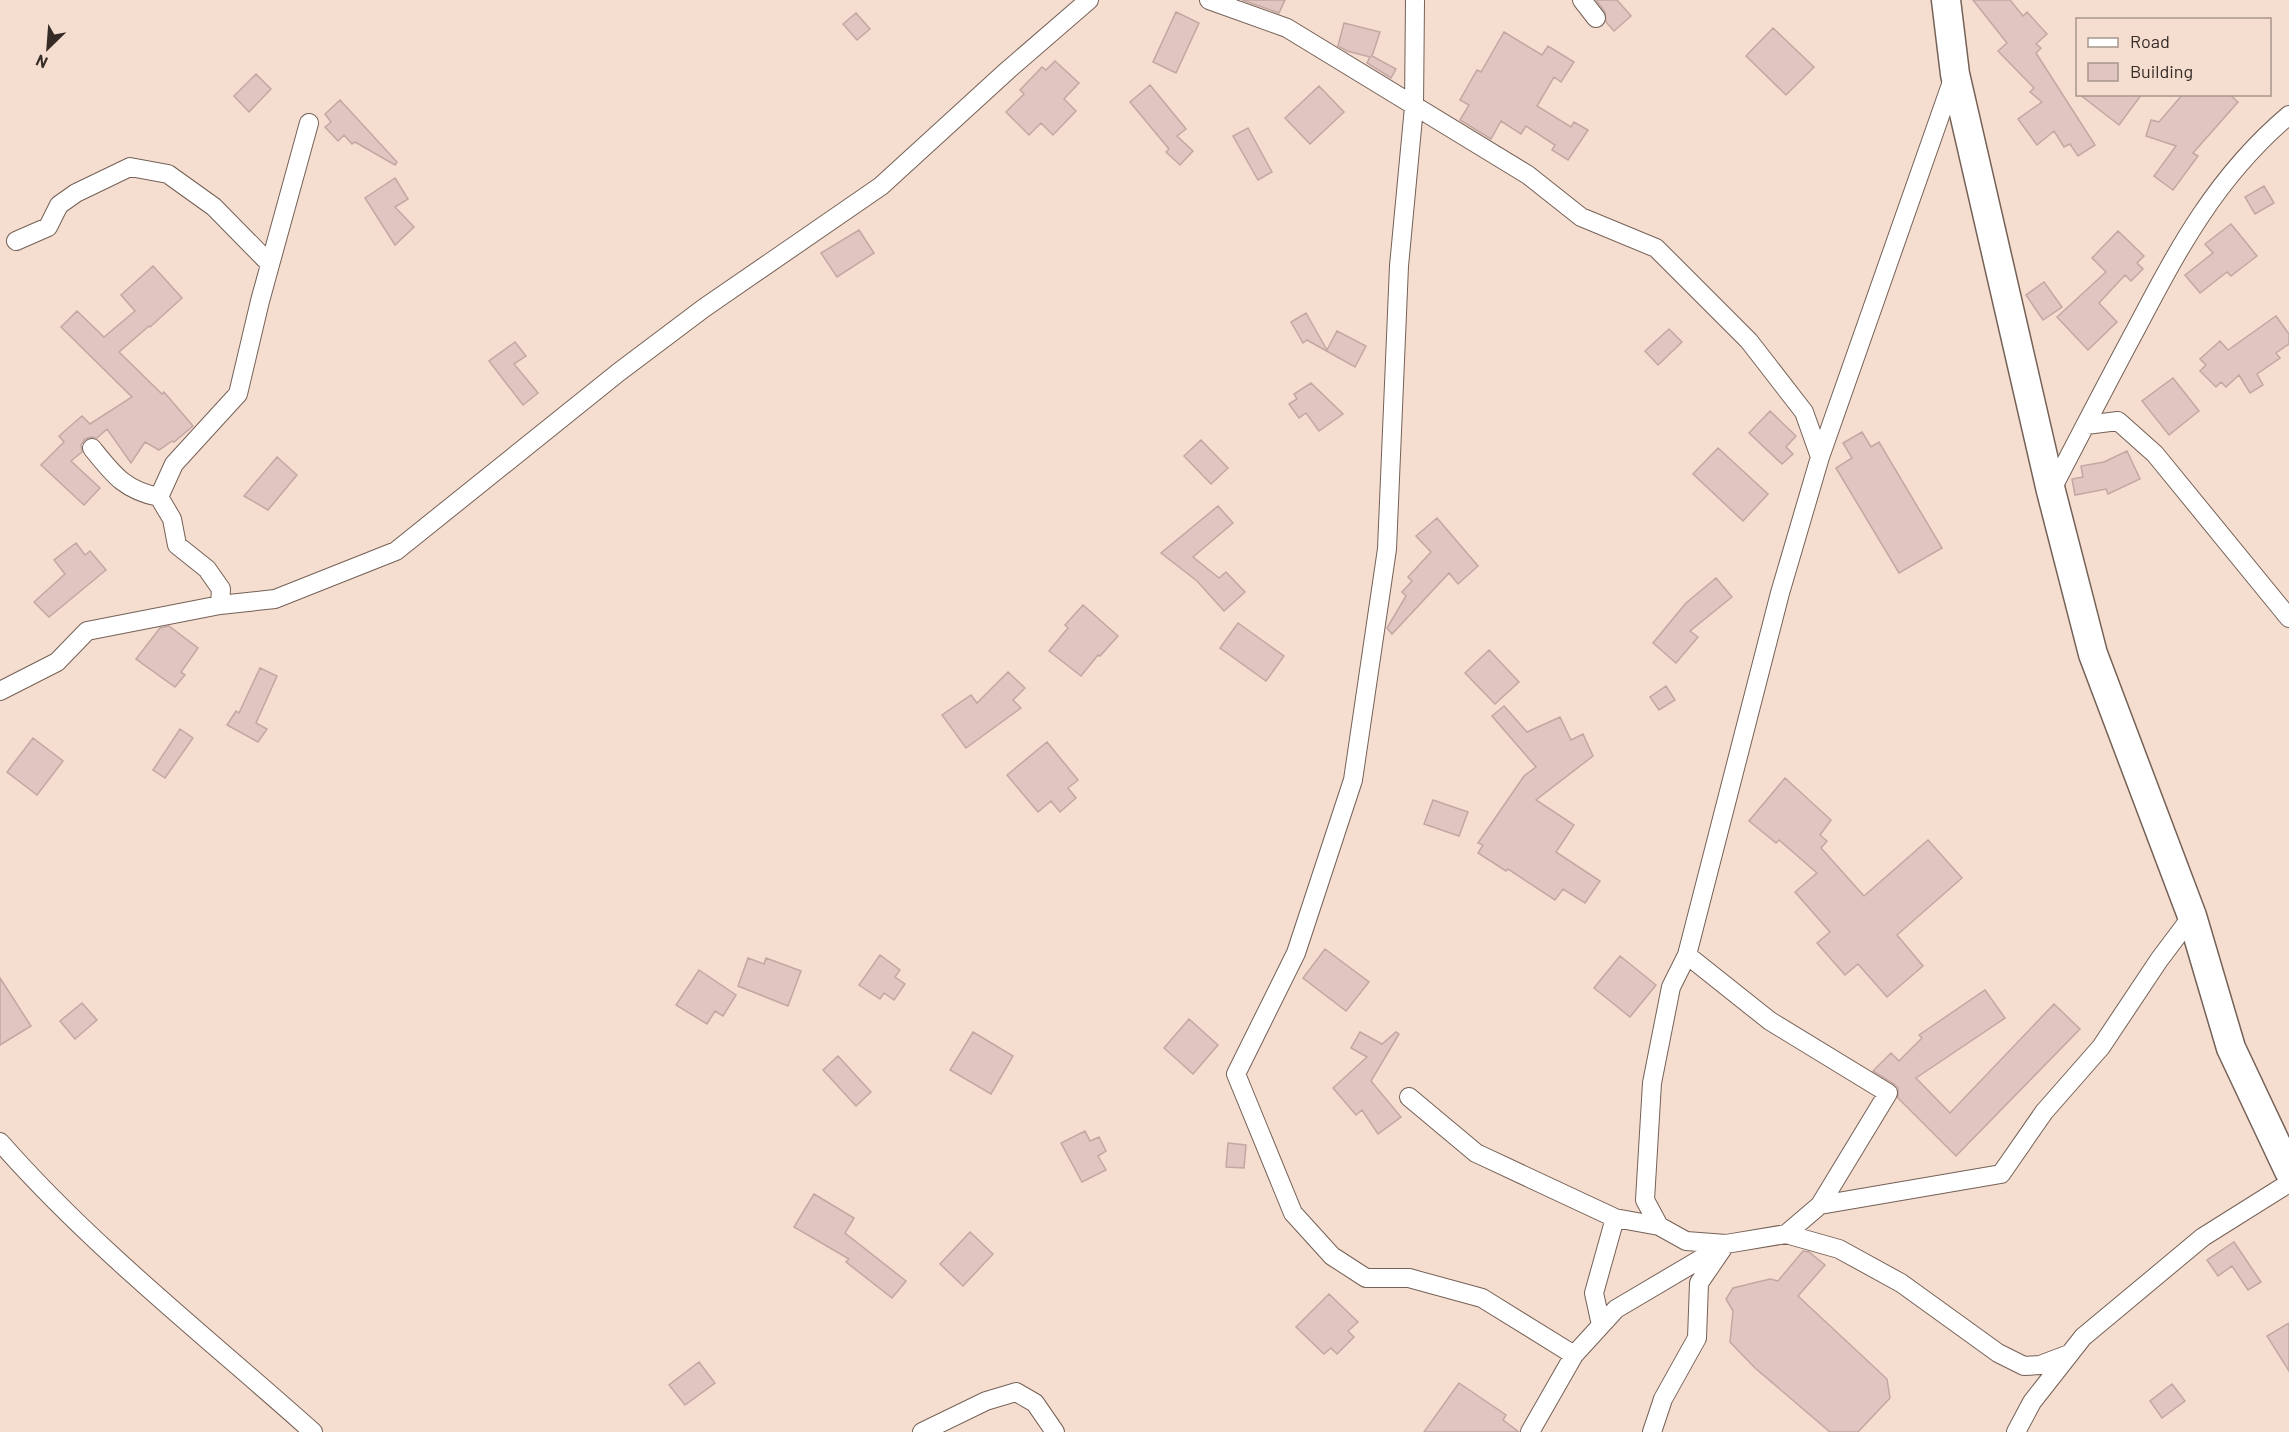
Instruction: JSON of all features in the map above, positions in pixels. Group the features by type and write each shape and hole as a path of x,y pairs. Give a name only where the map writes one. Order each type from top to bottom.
{"main road":[{"path":"1946,0 1955,74 2051,491 2093,654 2192,916 2231,1048 2289,1171"}],"street":[{"path":"0,691 57,662 87,631 220,604 275,599 396,550 619,372 881,186 1008,70 1089,0"},
{"path":"1209,0 1287,28 1528,175 1581,217 1656,248 1749,341 1804,412 1820,457"},
{"path":"1415,0 1414,107 1400,266 1387,549 1353,780 1296,953 1236,1074 1293,1213 1332,1256 1366,1278 1409,1278 1482,1298 1574,1355"},
{"path":"1582,0 1596,18"},
{"path":"1659,1226 1645,1200 1652,1083 1671,987 1687,956 1780,593 1820,457 1955,74"},
{"path":"2051,491 2160,283 2202,211 2257,143 2289,115"},
{"path":"159,497 174,465 238,394 270,264 309,123"},
{"path":"16,241 48,227 59,205 76,193 130,167 168,174 214,207 270,264"},
{"path":"2086,425 2118,421 2155,454 2289,618"},
{"path":"92,448 114,475 130,487 139,493 159,497 172,519 177,545 207,569 220,589 220,604"},
{"path":"1820,1205 2001,1174 2044,1112 2101,1047 2159,960 2192,916"},
{"path":"1687,956 1770,1021 1888,1093 1820,1205 1786,1234"},
{"path":"1408,1097 1476,1153 1615,1218 1659,1226 1686,1241 1726,1244 1786,1234 1839,1249 1901,1283 1998,1353 2024,1366 2040,1365 2070,1354"},
{"path":"0,1142 40,1188 313,1432"},
{"path":"2020,1428 2032,1402 2083,1337 2203,1237 2289,1183"},
{"path":"1601,1325 1594,1293 1615,1218"},
{"path":"1530,1432 1574,1355 1616,1309 1726,1244"},
{"path":"1652,1432 1663,1399 1698,1338 1699,1283 1726,1244"},
{"path":"922,1432 986,1401 1016,1392 1035,1403 1055,1432"}],"building":[{"path":"1242,0 1285,0 1279,13"},
{"path":"1596,0 1617,0 1631,16 1614,31 1606,22 1605,12"},
{"path":"1973,0 2010,0 2023,16 2027,12 2047,34 2036,44 2041,48 2036,53 2095,145 2078,156 2070,144 2064,147 2054,131 2037,145 2018,119 2042,102 2030,92 2034,88 1998,51 2007,43"},
{"path":"1176,12 1199,23 1176,73 1153,62"},
{"path":"856,13 870,29 857,40 843,24"},
{"path":"1344,23 1380,32 1372,56 1396,69 1391,78 1367,63 1370,57 1347,51 1338,46"},
{"path":"1773,28 1814,67 1786,95 1746,56"},
{"path":"1504,32 1542,55 1548,46 1574,62 1561,82 1554,77 1537,106 1571,127 1574,122 1588,130 1568,160 1552,150 1555,145 1526,126 1521,134 1501,121 1491,139 1460,120 1469,105 1460,100 1477,70 1481,72"},
{"path":"1055,61 1079,83 1064,99 1076,111 1053,135 1041,123 1029,135 1006,112 1024,94 1020,90 1042,67 1046,70"},
{"path":"256,74 271,89 249,112 234,96"},
{"path":"1150,85 1186,129 1177,136 1193,151 1180,165 1166,152 1169,149 1130,102"},
{"path":"1319,86 1344,112 1310,144 1285,118"},
{"path":"2082,96 2141,96 2119,125"},
{"path":"2181,96 2231,96 2238,102 2193,153 2198,156 2173,190 2154,176 2176,146 2146,136 2151,120 2159,122"},
{"path":"340,100 397,162 395,165 355,142 352,144 344,135 338,141 325,127 331,122 325,114"},
{"path":"1248,128 1272,172 1258,180 1233,136"},
{"path":"395,178 408,199 395,207 414,227 395,245 365,198"},
{"path":"2264,186 2274,203 2255,214 2245,197"},
{"path":"2231,224 2257,256 2231,276 2227,272 2200,293 2185,275 2213,253 2205,244"},
{"path":"859,230 874,253 837,277 821,253"},
{"path":"2118,231 2144,256 2137,263 2143,269 2131,281 2125,275 2099,303 2117,322 2088,350 2057,317 2106,272 2092,258"},
{"path":"153,266 182,298 119,352 162,394 164,392 193,426 174,442 172,441 159,450 145,442 131,463 107,429 97,438 85,439 81,445 82,452 71,461 100,488 84,505 41,465 64,442 59,436 82,416 90,424 132,397 61,327 77,311 104,337 135,311 121,295"},
{"path":"2044,282 2062,307 2043,320 2026,295"},
{"path":"1306,313 1327,350 1337,331 1366,346 1355,367 1307,340 1303,343 1291,322"},
{"path":"2276,316 2289,334 2289,344 2276,353 2280,358 2257,374 2263,385 2250,393 2239,375 2226,387 2221,382 2216,387 2200,371 2206,365 2200,359 2220,341 2228,350"},
{"path":"1669,329 1682,342 1658,365 1645,351"},
{"path":"515,342 526,356 514,364 538,393 523,405 489,361"},
{"path":"2173,378 2199,411 2169,435 2142,401"},
{"path":"1311,383 1343,414 1319,431 1306,413 1299,418 1289,404 1297,399 1294,394"},
{"path":"1770,411 1796,436 1786,447 1793,454 1782,464 1749,433"},
{"path":"1862,432 1871,447 1879,442 1942,548 1899,573 1836,468 1852,458 1843,443"},
{"path":"1201,440 1228,468 1211,484 1184,456"},
{"path":"1718,448 1768,494 1743,521 1693,474"},
{"path":"2127,451 2140,479 2108,494 2106,489 2075,495 2072,479 2083,477 2081,466 2104,462"},
{"path":"277,457 297,475 268,510 244,496"},
{"path":"1218,506 1233,523 1193,557 1219,578 1226,572 1245,592 1224,611 1197,581 1161,553"},
{"path":"1437,518 1478,566 1458,584 1449,573 1392,634 1387,628 1406,596 1402,592 1412,581 1408,577 1431,552 1416,536"},
{"path":"76,543 85,555 90,551 106,570 49,617 34,602 65,574 54,560"},
{"path":"1716,578 1732,597 1690,631 1698,637 1676,663 1653,643 1686,603"},
{"path":"1083,605 1118,636 1081,676 1049,651 1068,628 1065,625"},
{"path":"1238,623 1284,656 1266,681 1220,648"},
{"path":"169,626 198,648 181,672 185,675 175,687 136,659 160,628"},
{"path":"1489,650 1519,682 1495,704 1465,673"},
{"path":"260,668 277,676 256,723 267,729 258,742 227,725 236,711 239,713"},
{"path":"1008,672 1025,688 1013,700 1021,708 966,748 942,715 971,695 977,703"},
{"path":"1666,686 1675,700 1659,710 1650,697"},
{"path":"1504,706 1527,732 1560,717 1571,740 1583,734 1593,756 1536,800 1574,825 1556,852 1600,881 1585,903 1563,889 1555,900 1508,869 1506,871 1478,853 1483,845 1478,843 1524,776 1536,767 1492,716"},
{"path":"180,729 193,738 165,778 153,770"},
{"path":"33,738 63,761 37,795 7,772"},
{"path":"1047,742 1078,780 1068,788 1076,798 1060,812 1051,801 1038,812 1007,775"},
{"path":"1785,778 1831,820 1820,835 1827,841 1821,848 1864,896 1928,840 1962,878 1897,935 1923,966 1887,997 1858,964 1845,975 1817,943 1830,932 1795,892 1817,873 1779,840 1776,843 1749,821"},
{"path":"1433,800 1468,812 1459,836 1424,824"},
{"path":"1325,949 1369,982 1346,1011 1303,978"},
{"path":"880,955 900,970 895,977 905,984 894,1000 884,993 880,999 859,985"},
{"path":"1620,956 1656,985 1630,1017 1594,988"},
{"path":"748,958 764,964 766,958 801,971 788,1006 738,986"},
{"path":"699,970 736,995 723,1016 715,1011 707,1024 676,1005"},
{"path":"0,978 31,1026 0,1045"},
{"path":"1985,990 2005,1018 1916,1078 1950,1113 2054,1004 2080,1029 1956,1156 1898,1098 1898,1088 1873,1071 1891,1053 1899,1061 1922,1038 1919,1035"},
{"path":"82,1003 97,1020 75,1039 60,1021"},
{"path":"1189,1019 1218,1045 1193,1074 1164,1048"},
{"path":"973,1032 1013,1056 991,1094 950,1070"},
{"path":"1360,1032 1382,1044 1396,1032 1399,1034 1371,1081 1401,1117 1378,1134 1362,1110 1356,1115 1333,1088 1367,1057 1351,1048"},
{"path":"838,1056 871,1092 856,1106 823,1070"},
{"path":"1085,1131 1090,1141 1099,1137 1106,1151 1098,1156 1106,1170 1082,1182 1061,1143"},
{"path":"1228,1143 1246,1145 1244,1168 1226,1167"},
{"path":"814,1194 854,1218 845,1233 906,1281 892,1298 846,1262 849,1259 794,1227"},
{"path":"970,1232 993,1254 963,1286 940,1264"},
{"path":"2234,1242 2261,1282 2248,1290 2232,1266 2218,1276 2207,1260"},
{"path":"1803,1251 1809,1252 1825,1265 1798,1296 1887,1379 1890,1398 1858,1432 1830,1432 1755,1368 1730,1342 1733,1311 1726,1299 1733,1288 1770,1279 1778,1281"},
{"path":"1329,1294 1358,1322 1348,1331 1354,1337 1337,1354 1331,1348 1324,1354 1296,1327"},
{"path":"2289,1323 2289,1371 2267,1336"},
{"path":"699,1362 715,1383 685,1405 669,1385"},
{"path":"1459,1383 1506,1415 1503,1420 1519,1432 1424,1432"},
{"path":"2172,1384 2185,1401 2162,1418 2150,1401"}]}
